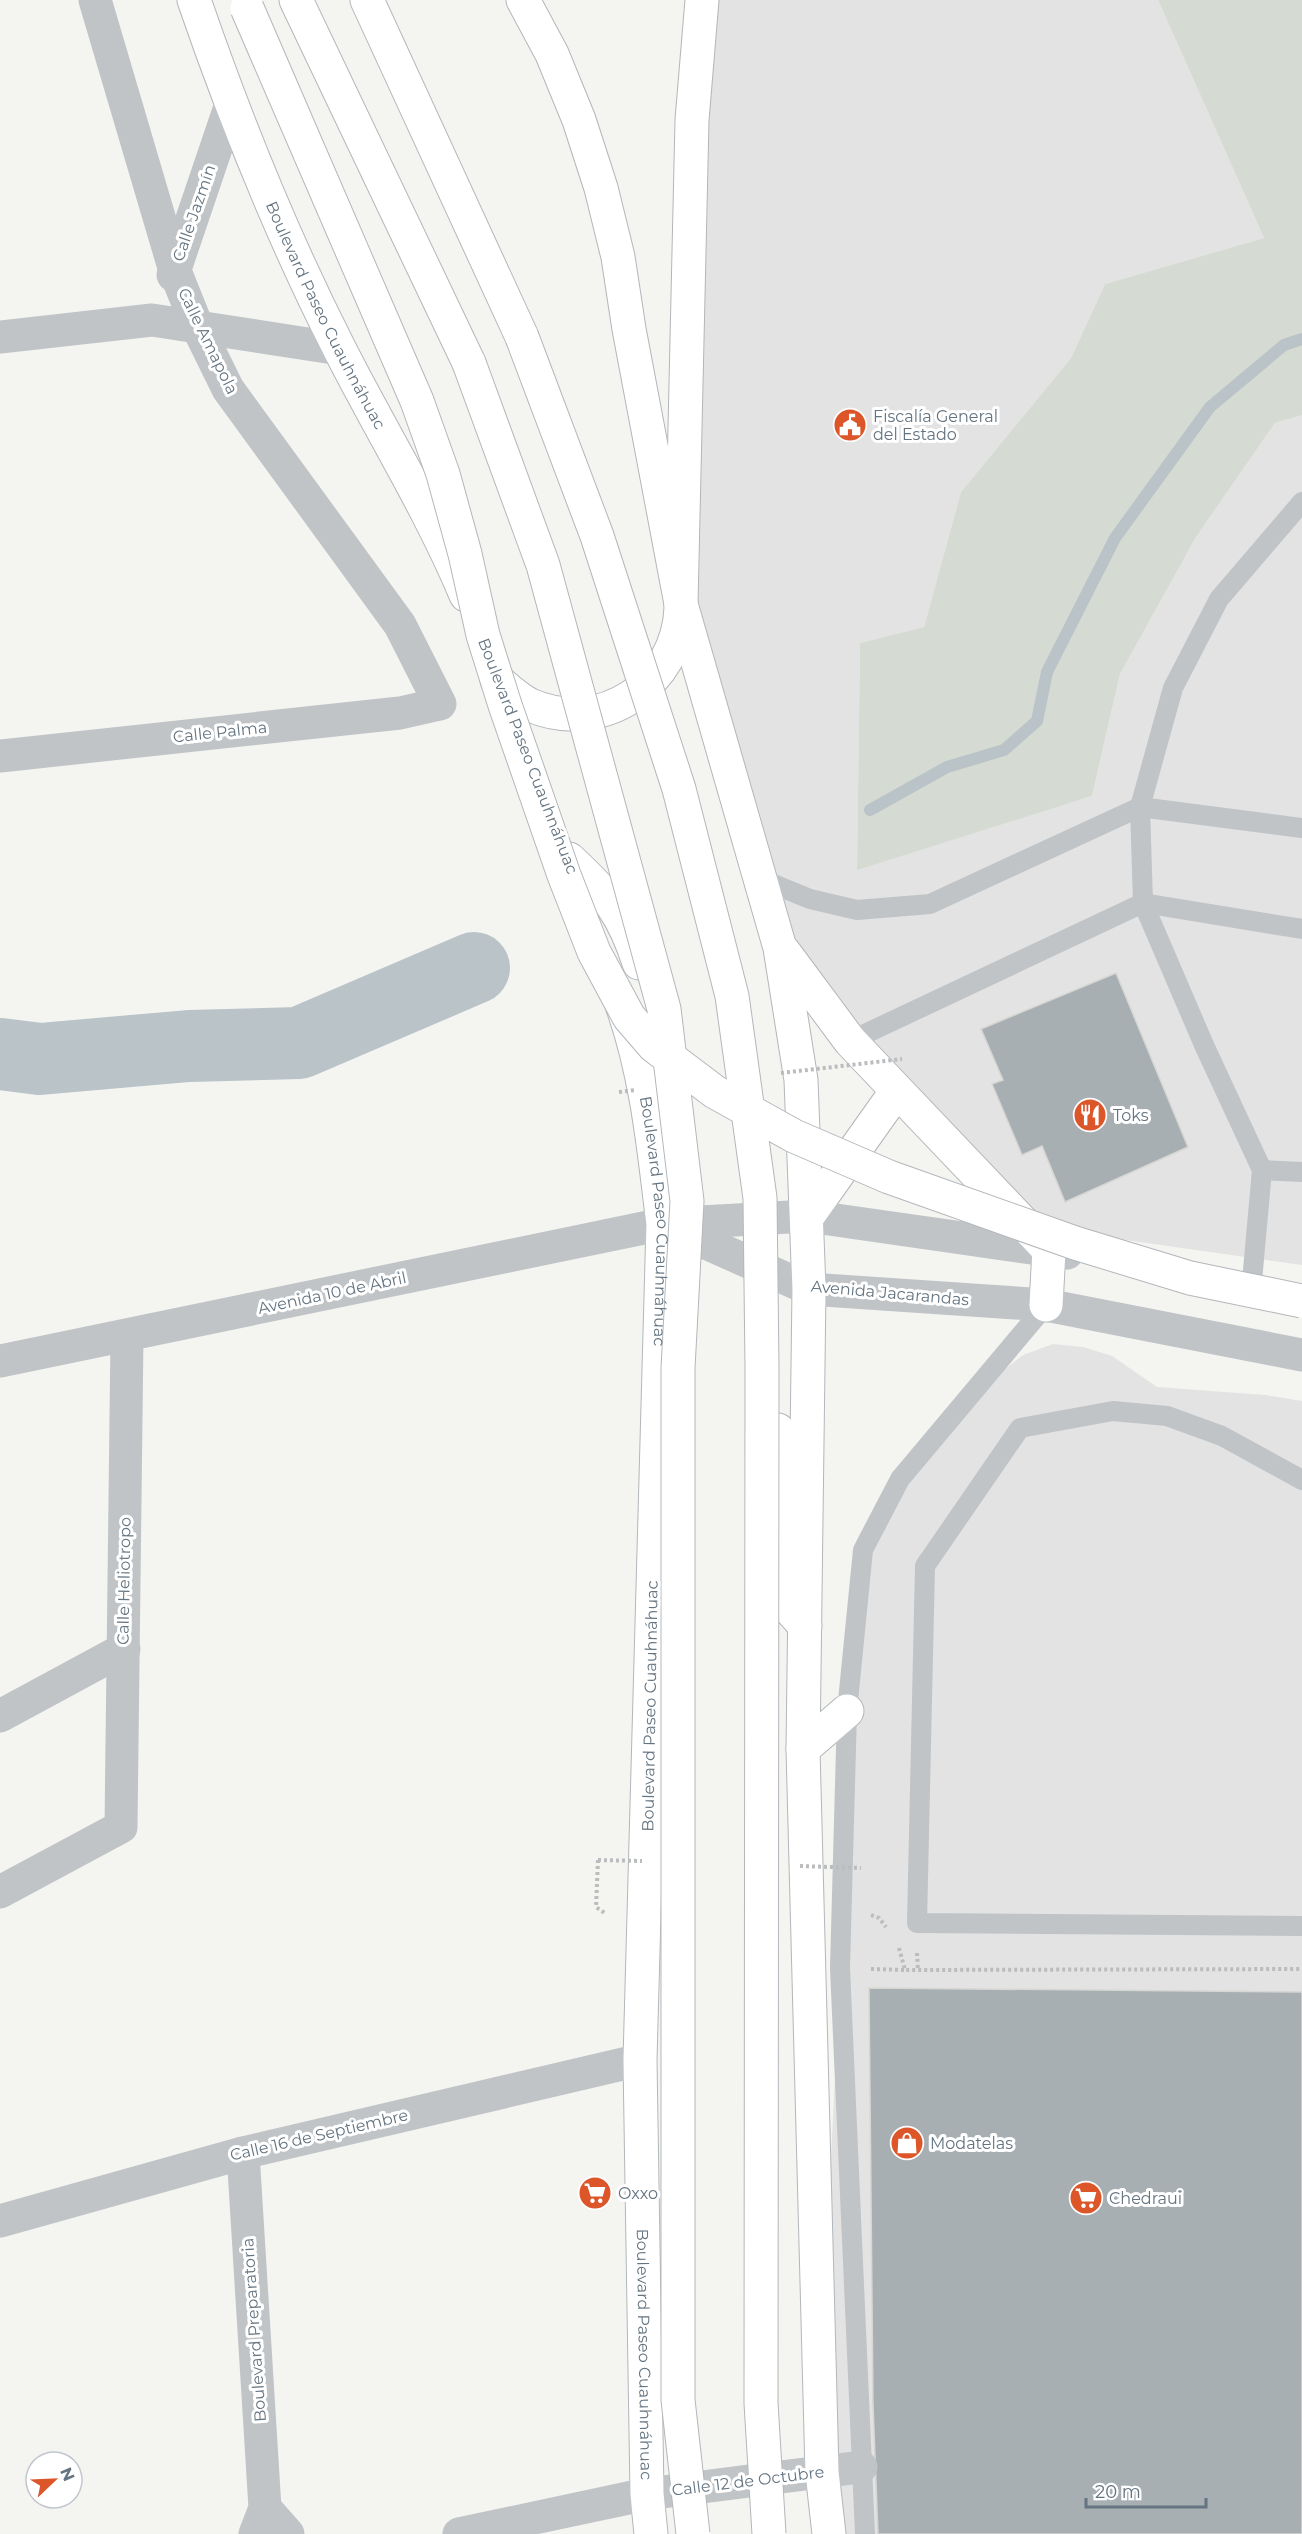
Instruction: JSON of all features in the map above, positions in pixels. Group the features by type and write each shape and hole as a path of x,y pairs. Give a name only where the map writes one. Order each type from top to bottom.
{"main road":[{"name":"Boulevard Paseo Cuauhnáhuac","path":"194,0 231,104 289,244 340,349 407,471 449,555 477,622 497,680 574,873 629,1025 652,1126 684,1228 640,2060 647,2494 651,2534"},
{"name":"Boulevard Paseo Cuauhnáhuac","path":"296,0 468,363 539,553 664,1009 687,1202 678,1368 678,2400 693,2534"},
{"path":"367,0 522,337 597,536 679,789 732,996 760,1198 762,1368 760,2403 769,2534"},
{"path":"523,0 552,54 579,120 601,188 618,258 681,604 780,948 801,1080 792,1217 776,1274 780,1598 805,1626"},
{"path":"497,680 513,694 531,705 551,711 572,714 613,707 651,683 664,666 678,636 681,604 692,120 702,0"},
{"path":"246,4 417,401 443,474 465,554 483,635 505,705 564,875 594,952 629,1017 654,1046 715,1092 794,1136 889,1177 1098,1250 1190,1278 1302,1301"},
{"path":"574,873 599,886 614,905 630,933 658,1023 684,1228"},
{"path":"780,948 850,1041 896,1092 1049,1250 1046,1305"},
{"path":"792,1217 896,1092"},
{"path":"792,1217 809,1289 803,1749 822,2472 828,2534"},
{"path":"803,1749 848,1711"}],"street":[{"name":"Calle Amapola","path":"95,0 175,271 197,326 228,389 400,625 440,704"},
{"name":"Calle Jazmín","path":"152,320 175,271 231,104"},
{"path":"0,337 152,320 340,349"},
{"name":"Calle Palma","path":"0,756 400,713 440,704"},
{"path":"684,1228 792,1217 1049,1250 1302,1289"},
{"name":"Avenida Jacarandas","path":"684,1228 809,1289 1046,1305 1302,1354"},
{"name":"Avenida 10 de Abril","path":"0,1361 684,1228"},
{"name":"Calle Heliotropo","path":"0,1892 121,1827 127,1336"},
{"path":"0,1716 124,1649"},
{"name":"Calle 16 de Septiembre","path":"0,2221 243,2153 640,2060"},
{"name":"Boulevard Preparatoria","path":"243,2153 260,2521 288,2534"},
{"name":"Calle 12 de Octubre","path":"459,2534 647,2494 869,2466"}],"lane":[{"path":"1252,1281 1262,1170 1204,1046 1143,903 1140,807 1173,688 1219,599 1302,502"},
{"path":"761,879 810,899 857,910 930,904 1140,807 1302,828"},
{"path":"850,1041 1143,903 1302,929"},
{"path":"1262,1170 1302,1172"},
{"path":"865,2534 869,2466 840,1968 848,1711 862,1550 900,1479 1046,1305"},
{"path":"1302,1480 1222,1436 1167,1416 1113,1411 1020,1428 925,1566 917,1923 1302,1926"}],"path":[{"path":"864,1908 868,1914 879,1918 892,1934"},
{"path":"898,1943 905,1970 1302,1969"}],"shaded area":[{"path":"690,0 1158,0 1264,238 1105,284 1071,358 961,492 924,627 860,643 857,869 1092,796 1120,674 1196,537 1275,423 1302,415 1302,1265 1048,1229 825,1025 711,716 685,505"},
{"path":"1158,0 1302,0 1302,415 1275,423 1196,537 1120,674 1092,796 857,870 860,643 924,627 961,492 1071,358 1105,284 1264,238"},
{"path":"1053,1344 1083,1347 1112,1356 1157,1387 1265,1395 1302,1401 1302,2534 839,2534 819,2410 845,1868 863,1555 901,1480 983,1386 1023,1355"}],"building":[{"name":"Toks","path":"1116,973 1188,1147 1065,1202 1042,1146 1022,1155 992,1084 1003,1080 981,1029"},
{"name":"Chedraui","path":"869,1988 1302,1992 1302,2534 878,2534 873,2404"}],"waterway":[{"path":"870,810 947,767 1004,750 1037,721 1047,672 1115,538 1210,407 1284,345 1302,339"},
{"path":"0,1054 40,1059 189,1046 299,1043 474,968"}],"place":[{"name":"Fiscalía General del Estado","path":"850,425"},
{"name":"Toks","path":"1090,1115"},
{"name":"Modatelas","path":"907,2143"},
{"name":"Oxxo","path":"595,2193"},
{"name":"Chedraui","path":"1086,2198"}]}
